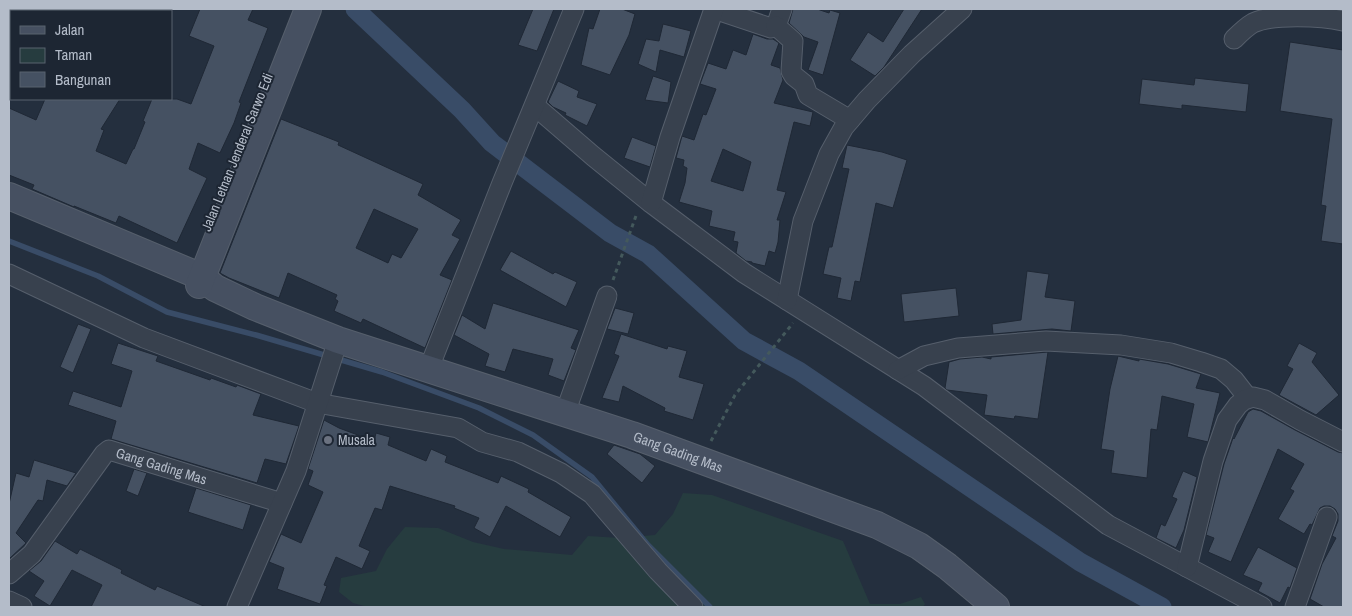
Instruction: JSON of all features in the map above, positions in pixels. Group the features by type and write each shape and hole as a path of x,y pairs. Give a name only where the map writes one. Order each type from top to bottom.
{"main road":[{"path":"289,39 296,9"},
{"path":"289,39 308,9"},
{"name":"Jalan Letnan Jenderal Sarwo Edi","path":"198,280 289,39"},
{"path":"9,196 198,280"},
{"path":"9,208 198,280"},
{"name":"Gang Gading Mas","path":"198,280 255,307 335,349 429,368 701,459 859,518 919,546 947,566 996,607"}],"street":[{"path":"429,368 502,183 574,9"},
{"path":"644,208 714,9 771,28 779,17 793,41 791,71 794,76 804,84 808,95 850,120"},
{"path":"787,300 802,221 829,154 844,127 867,100 912,54 962,9"},
{"path":"1234,39 1251,24 1261,20 1299,17 1324,17 1343,20"},
{"path":"535,106 593,156 644,208 924,386 1108,525 1262,607"},
{"path":"9,274 144,338 318,399 458,428 482,442 518,452 561,474 592,494 658,571 693,607"},
{"path":"565,413 610,289"},
{"path":"898,370 924,356 958,348 1046,342 1120,345 1171,353 1221,370 1234,380 1248,398"},
{"path":"237,607 296,471 335,349"},
{"path":"1187,567 1213,461 1227,420 1238,405 1252,397 1265,400 1343,442"},
{"name":"Gang Gading Mas","path":"9,574 32,554 108,450 282,503"},
{"path":"1295,607 1327,517"},
{"path":"9,601 22,607"}],"path":[{"path":"610,289 644,208"},
{"path":"701,459 735,395 792,325"}],"green space":[{"path":"683,493 712,495 843,541 870,604 900,604 921,597 925,604 923,607 368,607 353,603 339,592 341,578 376,571 387,549 405,527 438,528 473,542 504,549 572,555 588,536 620,538 655,535 673,514"}],"building":[{"path":"200,9 253,9 248,20 268,28 239,102 241,103 234,123 220,153 198,143 189,169 207,178 177,243 119,216 116,223 74,207 32,189 34,185 9,175 9,108 36,120 45,100 119,100 101,129 104,130 96,151 126,164 145,122 143,121 152,100 177,99 191,104 214,46 189,36"},
{"path":"533,9 554,9 537,51 518,45"},
{"path":"600,9 622,9 635,14 629,35 610,75 581,65 589,28 593,29"},
{"path":"793,9 817,9 829,13 830,10 840,13 823,75 808,70 818,42 804,37 789,23"},
{"path":"904,9 922,9 884,67 875,76 850,60 868,32 883,42"},
{"path":"663,24 691,31 684,57 660,50 656,72 638,64 646,39 659,41"},
{"path":"753,34 773,39 779,43 771,65 780,68 783,80 774,103 813,112 810,126 794,122 777,190 786,192 777,220 780,220 778,242 775,253 769,251 765,266 746,261 736,253 738,242 733,241 735,232 709,226 712,211 679,202 687,168 683,166 684,160 676,158 682,136 694,140 703,114 706,115 716,89 700,84 708,63 726,69 733,50 746,55","holes":["723,149 751,162 743,191 711,181"]},
{"path":"1290,42 1343,50 1343,244 1321,241 1326,206 1321,205 1332,119 1280,111"},
{"path":"653,76 671,82 668,103 645,100"},
{"path":"1195,78 1249,84 1246,112 1182,105 1182,109 1139,104 1142,79 1194,85"},
{"path":"558,81 579,91 577,97 597,104 587,126 565,115 566,113 553,107 548,102"},
{"path":"281,119 339,142 338,145 423,184 418,195 461,220 452,235 460,239 440,275 452,280 425,348 363,319 361,323 334,311 338,301 335,299 337,295 288,273 279,298 220,273","holes":["374,209 418,229 401,258 392,254 388,263 356,248"]},
{"path":"632,137 656,146 650,167 624,158"},
{"path":"847,145 882,152 907,160 893,208 876,203 860,282 855,281 851,301 837,298 841,278 823,274 829,247 832,247 849,169 842,168"},
{"path":"511,251 553,274 555,272 577,282 566,307 500,270"},
{"path":"1027,271 1049,274 1045,297 1075,301 1071,331 1052,329 993,334 992,324 1021,320"},
{"path":"956,288 959,316 904,322 901,294"},
{"path":"493,303 579,330 571,348 576,350 564,381 548,375 553,359 513,349 505,372 485,366 489,354 454,335 462,315 485,329"},
{"path":"615,308 634,313 628,334 607,329"},
{"path":"78,324 91,329 73,373 60,367"},
{"path":"621,334 667,349 668,346 687,351 679,377 704,384 693,420 664,411 665,408 623,386 619,402 602,398 619,356 614,354"},
{"path":"118,343 158,356 156,361 210,380 211,378 236,387 237,385 261,394 253,415 299,426 286,464 265,459 257,483 111,439 116,421 68,405 73,391 121,407 132,371 111,364"},
{"path":"1299,343 1317,353 1312,362 1339,395 1316,415 1279,395 1293,369 1287,366"},
{"path":"1048,352 1038,419 1015,416 1014,419 984,415 987,395 947,390 945,388 949,362 960,359 982,357 991,359 991,357"},
{"path":"1118,356 1139,361 1139,359 1168,364 1201,374 1196,388 1220,393 1208,442 1187,437 1194,404 1162,396 1157,430 1151,429 1147,478 1111,473 1114,451 1101,449 1110,389"},
{"path":"1253,409 1261,411 1343,453 1343,607 1324,607 1310,599 1322,564 1336,538 1332,536 1338,521 1338,514 1330,506 1320,508 1312,525 1310,524 1304,534 1278,519 1294,491 1290,489 1304,464 1278,449 1231,562 1208,552 1214,538 1206,535 1224,464 1233,438 1248,412"},
{"path":"324,420 339,428 374,441 376,433 390,437 388,445 426,461 431,449 447,456 445,462 498,483 501,476 529,489 528,492 571,517 560,537 506,506 490,537 474,528 479,518 454,508 455,506 390,486 382,510 375,508 359,546 370,551 362,569 336,557 324,585 327,586 320,604 277,589 284,568 269,562 281,534 301,543 323,492 308,485 313,471 308,469"},
{"path":"614,445 640,454 655,466 642,483 607,454"},
{"path":"34,460 76,473 67,486 47,480 43,501 38,500 16,533 26,543 9,559 9,504 16,473 29,477"},
{"path":"134,469 147,473 138,496 126,491"},
{"path":"1183,471 1197,477 1184,530 1176,548 1156,538 1161,524 1165,526 1177,499 1172,497"},
{"path":"196,488 251,505 243,530 188,512"},
{"path":"55,541 77,554 80,549 122,570 121,573 155,590 157,586 206,607 91,607 102,585 72,570 50,606 34,596 44,581 29,571 41,561"},
{"path":"1258,547 1297,568 1290,588 1288,587 1280,603 1258,591 1262,583 1243,575"}],"waterway":[{"path":"355,9 462,110 492,143 610,233 648,254 744,341 799,371 1080,562 1162,607"},
{"path":"9,241 98,276 167,312 256,335 382,372 479,408 533,435 592,477 648,545 710,607"}],"place":[{"name":"Musala","path":"328,440"}]}
